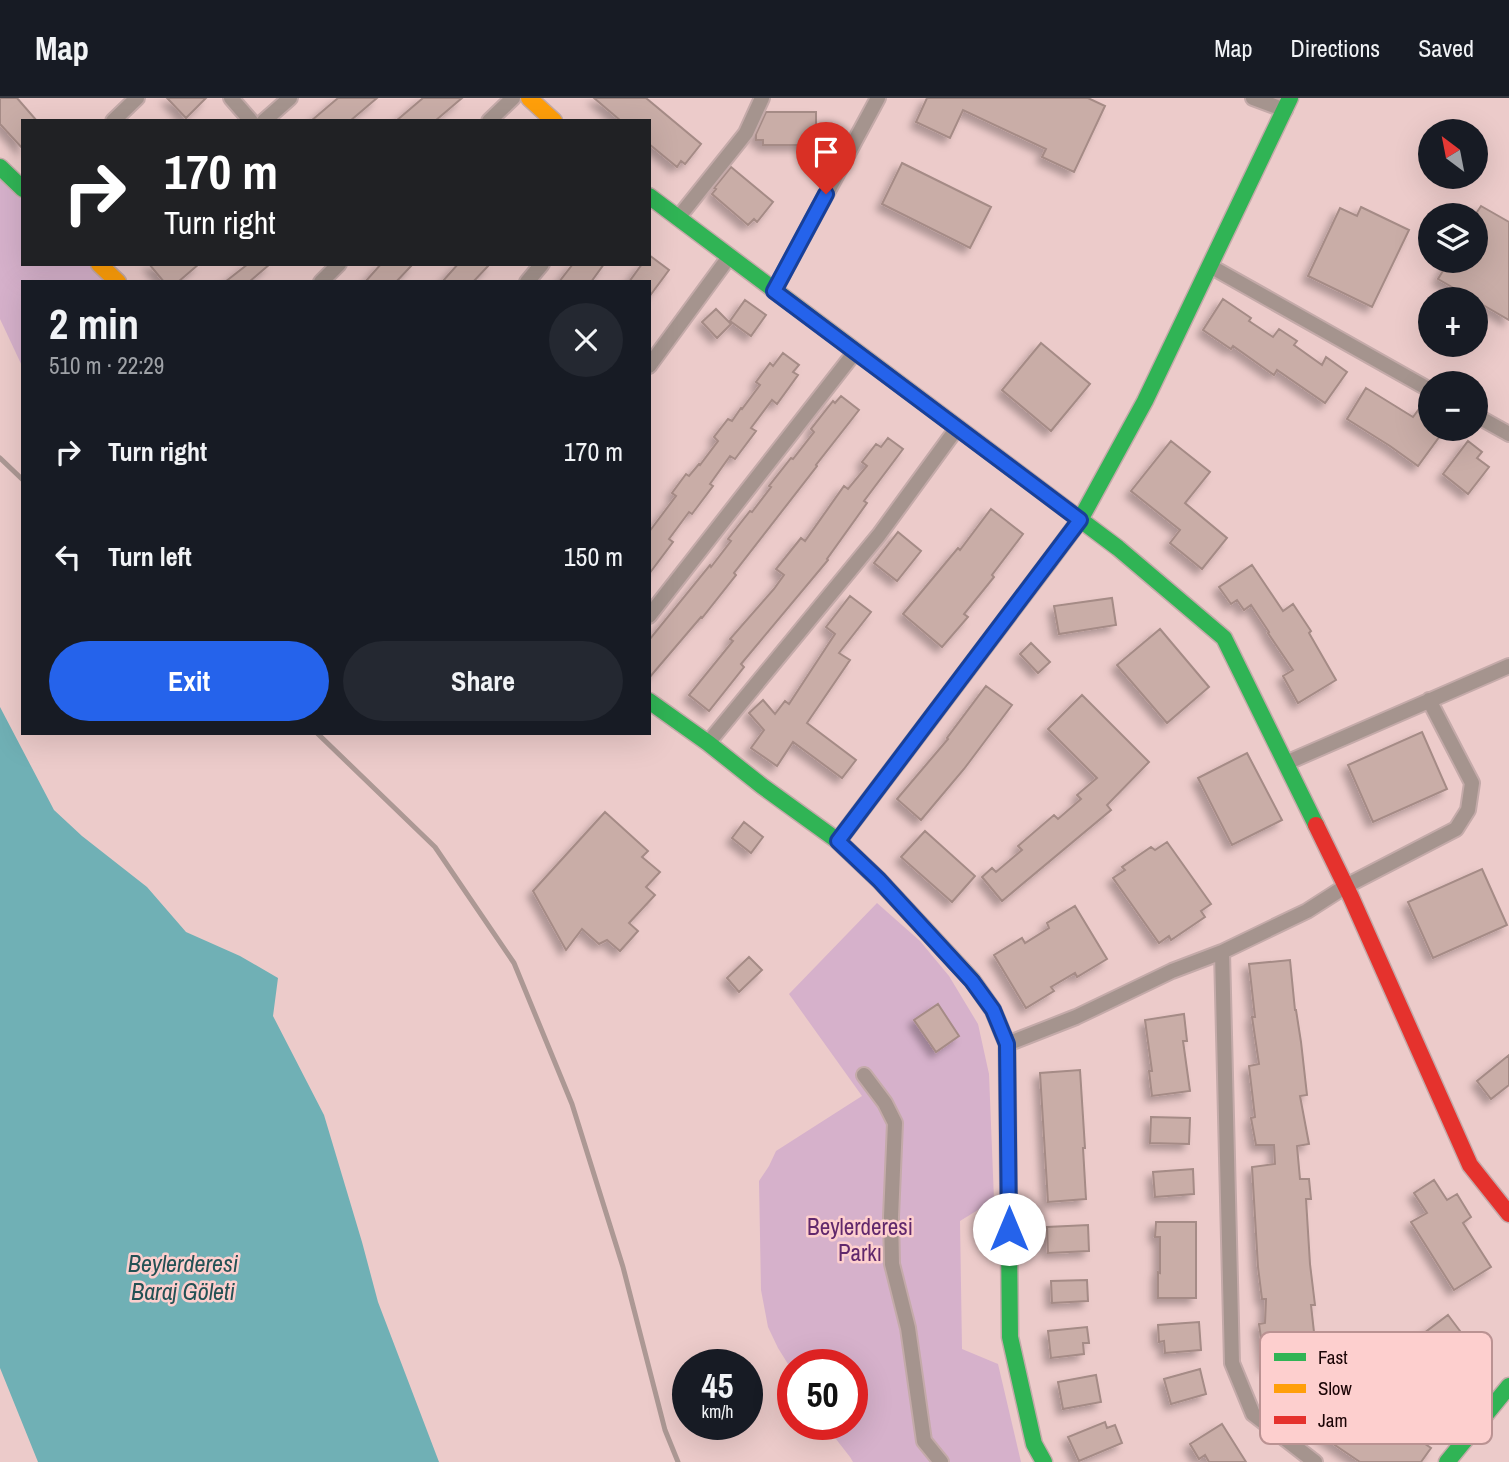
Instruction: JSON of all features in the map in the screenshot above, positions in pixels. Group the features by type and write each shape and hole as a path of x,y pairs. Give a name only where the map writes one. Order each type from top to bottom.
{"street":[{"path":"115,119 137,98"},
{"path":"232,98 249,119"},
{"path":"266,119 290,98"},
{"path":"491,119 513,98"},
{"path":"529,98 552,119"},
{"path":"678,218 746,133 762,98"},
{"path":"774,291 878,98"},
{"path":"838,841 1080,520 1145,401 1288,104 1253,98"},
{"path":"0,167 21,187"},
{"path":"651,198 1118,548 1224,638 1346,886 1470,1165 1509,1214"},
{"path":"651,363 730,257"},
{"path":"101,266 116,280"},
{"path":"323,280 337,266"},
{"path":"529,280 540,266"},
{"path":"1210,266 1418,383"},
{"path":"651,613 855,352"},
{"path":"1488,422 1509,434"},
{"path":"708,743 879,535 957,428"},
{"path":"1286,763 1509,666"},
{"path":"1007,1044 1076,1017 1172,971 1222,952 1307,911 1346,886 1456,829 1468,810 1472,783 1429,700"},
{"path":"651,702 838,841 879,880 972,981 993,1010 1007,1044 1010,1337 1034,1444 1044,1462"},
{"path":"1222,952 1232,1363 1253,1414 1260,1419"},
{"path":"864,1076 885,1103 895,1123 892,1264 908,1328 924,1441 941,1462"},
{"path":"1492,1407 1509,1386"},
{"path":"1292,1444 1315,1462"},
{"path":"1447,1462 1462,1444"}],"green space":[{"path":"0,166 21,187 21,266 103,266 118,280 21,280 21,364 0,319"},
{"name":"Beylerderesi Parkı","path":"877,903 920,941 949,976 978,1024 989,1074 994,1200 960,1221 962,1349 998,1364 1021,1462 853,1462 837,1440 868,1440 868,1349 778,1348 768,1327 761,1290 759,1181 776,1151 862,1096 789,994"}],"water":[{"name":"Beylerderesi Baraj Göleti","path":"0,707 54,810 82,836 147,887 186,932 240,956 278,978 273,1016 324,1115 378,1302 439,1462 38,1462 0,1368"}],"building":[{"path":"0,98 17,98 35,119 21,119 21,147 0,124"},
{"path":"167,98 206,98 186,118"},
{"path":"338,98 377,98 352,119 313,119"},
{"path":"423,98 462,98 437,119 398,119"},
{"path":"594,98 646,98 701,144 685,164 681,161 677,167 651,146 651,119 619,119"},
{"path":"927,98 1088,98 1105,106 1074,172 1042,157 1046,149 963,110 950,138 916,122"},
{"path":"766,112 816,112 816,135 811,135 812,145 763,145 763,140 756,140"},
{"path":"902,163 991,207 970,248 882,204"},
{"path":"731,167 773,202 757,222 754,219 748,225 712,194"},
{"path":"1361,207 1409,230 1372,307 1308,276 1340,208 1357,216"},
{"path":"1488,210 1509,222 1509,320 1488,308 1488,287 1452,287 1438,279 1442,273 1488,273"},
{"path":"651,256 669,270 651,294 651,280 630,280 641,266 651,266"},
{"path":"151,266 197,266 180,280 162,280"},
{"path":"245,266 268,266 251,280 228,280"},
{"path":"379,266 411,266 398,280 367,280"},
{"path":"456,266 488,266 475,280 444,280"},
{"path":"571,266 603,266 592,280 561,280"},
{"path":"1223,299 1273,337 1279,329 1297,341 1294,345 1322,365 1326,357 1347,372 1325,403 1277,370 1274,375 1233,346 1231,349 1203,330"},
{"path":"745,300 766,315 751,336 730,321"},
{"path":"716,309 731,324 717,338 702,322"},
{"path":"1041,343 1090,384 1051,431 1002,390"},
{"path":"783,353 799,365 793,372 798,375 777,404 772,400 751,428 756,431 735,459 730,456 710,484 713,486 669,539 673,542 651,571 651,529 676,496 672,493 686,474 689,476 700,465 718,441 714,437 728,419 732,421 742,409 760,385 756,382 770,363 773,366"},
{"path":"1366,388 1413,417 1418,410 1418,441 1436,441 1418,466 1347,419"},
{"path":"841,396 859,410 734,573 736,575 651,676 651,638 710,565 711,567 731,541 728,539 814,432 811,429 833,401 835,403"},
{"path":"888,438 903,449 864,501 867,503 828,560 741,664 744,667 709,711 689,695 733,641 730,639 784,575 776,569 801,538 805,541 844,486 848,489 867,466 862,462 876,444 881,447"},
{"path":"1171,441 1210,472 1185,503 1227,538 1202,569 1170,543 1180,530 1131,491"},
{"path":"1468,441 1482,452 1477,458 1489,467 1468,494 1443,474"},
{"path":"991,509 1023,534 992,575 994,577 964,614 968,617 942,647 903,614 958,548 960,550"},
{"path":"898,532 921,551 897,581 874,563"},
{"path":"1252,565 1283,611 1293,604 1311,631 1309,633 1336,680 1298,703 1283,676 1293,670 1251,605 1244,610 1237,600 1231,604 1219,587"},
{"path":"850,596 871,612 839,653 850,660 807,723 856,760 842,778 793,742 777,766 751,748 764,730 749,713 763,700 775,714 785,701 789,704 835,634 826,627"},
{"path":"1112,598 1116,625 1059,634 1054,606"},
{"path":"1160,629 1209,687 1167,723 1117,665"},
{"path":"1031,643 1050,662 1038,673 1020,654"},
{"path":"986,686 1012,705 921,820 897,799 948,739"},
{"path":"1082,695 1149,762 1107,805 1111,810 1002,901 982,877 992,868 996,872 1022,850 1018,846 1054,815 1058,819 1081,799 1077,795 1097,778 1048,729"},
{"path":"1422,732 1447,789 1373,822 1348,765"},
{"path":"1247,753 1282,820 1232,845 1198,778"},
{"path":"605,812 648,851 642,857 660,872 646,887 655,895 629,923 638,931 620,951 607,940 599,944 582,929 566,950 533,891"},
{"path":"744,822 763,837 751,853 732,838"},
{"path":"925,831 975,876 952,902 901,857"},
{"path":"1167,842 1211,904 1201,911 1205,917 1171,940 1169,936 1159,943 1113,878 1125,870 1122,867 1151,847 1155,850"},
{"path":"1482,869 1507,925 1433,958 1408,902"},
{"path":"1075,906 1107,959 1077,977 1075,973 1051,987 1054,991 1026,1008 994,955 1022,938 1025,943 1049,928 1047,923"},
{"path":"749,957 762,970 739,992 727,978"},
{"path":"1290,960 1307,1095 1300,1096 1309,1144 1297,1146 1300,1179 1309,1179 1311,1199 1306,1199 1315,1305 1311,1305 1314,1332 1260,1332 1259,1324 1265,1323 1266,1299 1262,1299 1258,1267 1252,1167 1275,1164 1274,1145 1256,1145 1251,1118 1255,1117 1249,1066 1259,1064 1252,1017 1255,1017 1249,964"},
{"path":"938,1004 959,1036 936,1052 914,1020"},
{"path":"1184,1014 1187,1041 1183,1041 1190,1091 1152,1096 1149,1071 1152,1071 1145,1020"},
{"path":"1509,1055 1509,1085 1491,1099 1477,1081"},
{"path":"1080,1070 1086,1199 1048,1202 1040,1073"},
{"path":"1151,1117 1190,1118 1189,1144 1150,1143"},
{"path":"1193,1169 1194,1194 1155,1197 1153,1172"},
{"path":"1434,1180 1447,1200 1457,1194 1471,1217 1463,1223 1491,1267 1454,1290 1411,1222 1427,1213 1414,1193"},
{"path":"1156,1222 1196,1222 1196,1298 1158,1298 1160,1237 1155,1237"},
{"path":"1088,1225 1089,1251 1048,1253 1047,1227"},
{"path":"1087,1280 1088,1301 1052,1303 1051,1281"},
{"path":"1448,1315 1461,1332 1425,1332"},
{"path":"1199,1322 1201,1350 1165,1353 1164,1341 1159,1342 1158,1325"},
{"path":"1087,1327 1089,1343 1083,1343 1084,1354 1051,1358 1048,1331"},
{"path":"1200,1369 1206,1394 1171,1404 1164,1379"},
{"path":"1096,1375 1101,1402 1063,1409 1058,1382"},
{"path":"1105,1422 1107,1428 1115,1425 1122,1443 1079,1461 1068,1437"},
{"path":"1222,1424 1246,1462 1209,1462 1205,1455 1199,1459 1190,1444"},
{"path":"1333,1444 1425,1444 1431,1448 1421,1462 1360,1462"}],"railway":[{"path":"0,458 21,478"},
{"path":"319,735 435,847 514,963 572,1104 623,1267 665,1430 678,1462"}],"traffic: fast":[{"path":"1048,563 1080,520 1145,401 1290,98"},
{"path":"0,167 21,187"},
{"path":"651,198 1118,548 1224,638 1316,825"},
{"path":"651,702 838,841 879,880 972,980 993,1010 1007,1044 1010,1337 1034,1444 1044,1462"},
{"path":"1492,1407 1509,1386"},
{"path":"1447,1462 1462,1444"}],"traffic: slow":[{"path":"529,98 552,119"},
{"path":"101,266 116,280"},
{"path":"838,841 1048,563"}],"traffic: jam":[{"path":"1316,825 1351,897 1470,1165 1509,1214"}],"route":[{"path":"826,194 774,291 1080,520 838,841 879,880 972,981 993,1010 1007,1044 1009,1229"}]}
